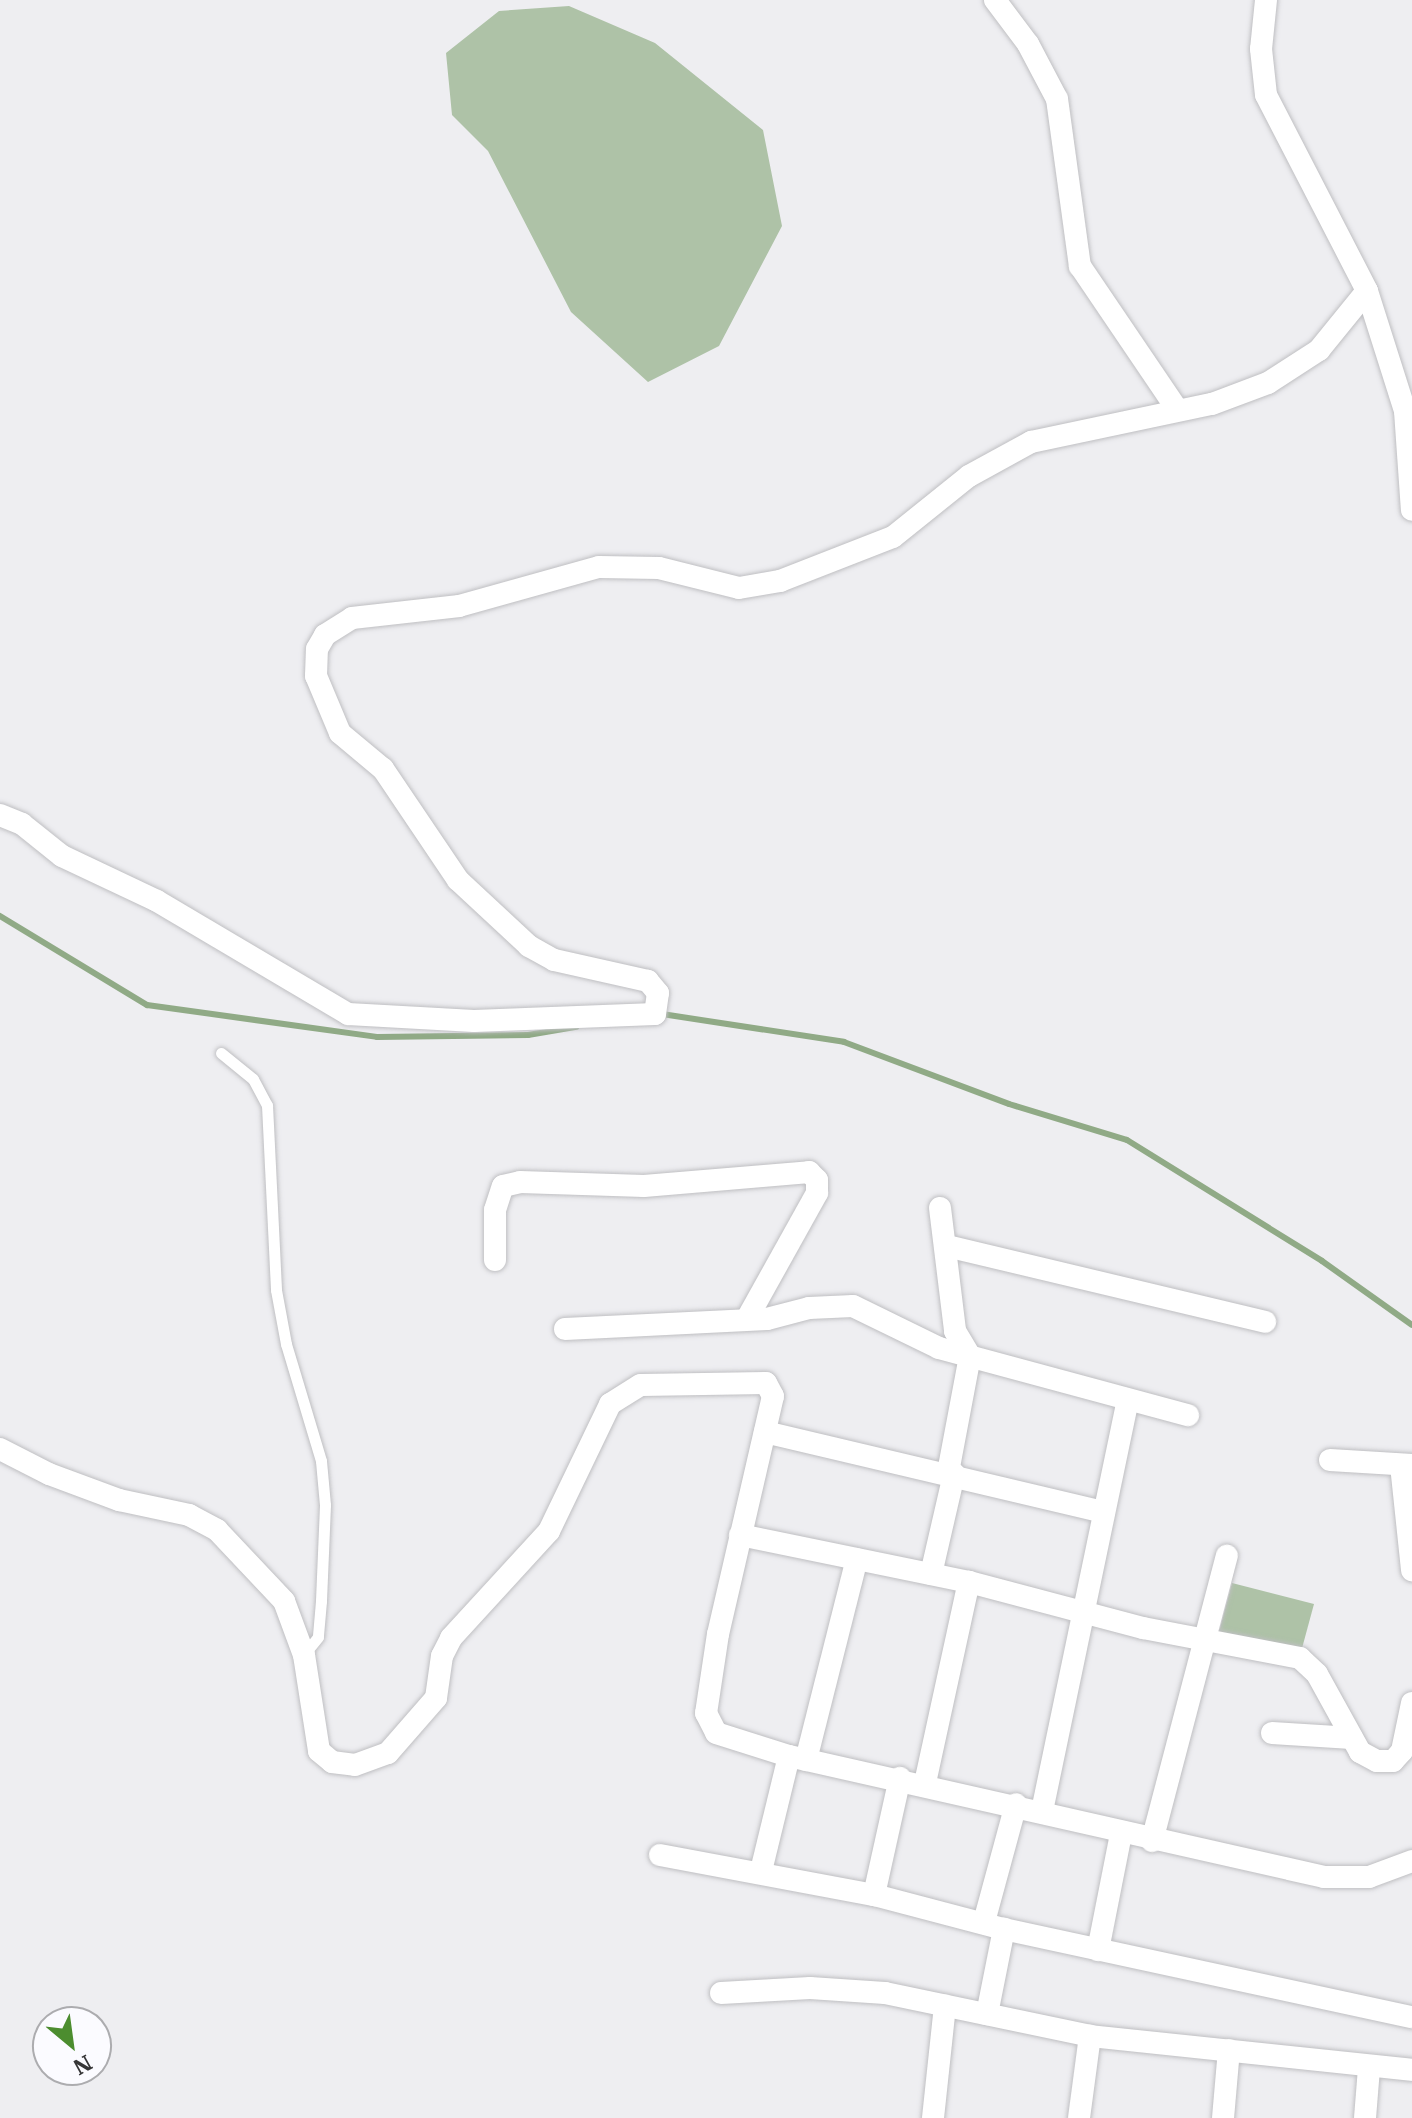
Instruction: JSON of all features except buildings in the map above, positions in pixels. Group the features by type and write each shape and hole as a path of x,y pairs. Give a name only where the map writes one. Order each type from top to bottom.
{"street":[{"path":"995,0 1028,44 1057,99 1080,266 1176,408"},
{"path":"1266,0 1261,49 1266,95 1367,291 1405,411 1412,510"},
{"path":"0,815 22,824 62,856 157,901 348,1014 474,1021 655,1014 658,993 648,981 554,960 529,946 458,880 383,769 340,733 316,676 317,649 325,635 352,618 459,606 599,567 659,568 739,588 760,586 893,537 969,476 1031,442 1176,408 1212,404 1296,368 1319,350 1367,291"},
{"path":"495,1260 495,1210 503,1186 520,1182 644,1186 809,1172 817,1180 817,1193 747,1319"},
{"path":"931,1574 970,1356 955,1331 940,1208"},
{"path":"947,1246 1265,1322"},
{"path":"565,1329 747,1319 853,1306 922,1342 1188,1415"},
{"path":"0,1449 49,1474 119,1500 210,1524 279,1592 304,1655 314,1739 323,1756 348,1766 388,1753 436,1698 442,1656 451,1638 549,1531 610,1404 641,1385 766,1383 773,1396 713,1664 708,1725 729,1739 797,1758 1016,1804 1152,1841 1345,1880 1412,1861"},
{"path":"1042,1811 1128,1400"},
{"path":"765,1432 951,1473 1103,1512"},
{"path":"1330,1460 1406,1465 1412,1570"},
{"path":"740,1535 969,1582 1084,1613 1300,1658 1317,1674 1366,1757 1385,1762 1397,1758 1412,1703"},
{"path":"1152,1841 1227,1556"},
{"path":"761,1871 857,1559"},
{"path":"925,1783 969,1582"},
{"path":"1272,1733 1352,1738"},
{"path":"874,1895 900,1778"},
{"path":"987,2014 994,1926 1016,1804"},
{"path":"1098,1950 1121,1834"},
{"path":"660,1855 761,1871 874,1895 1098,1950 1412,2017"},
{"path":"721,1993 810,1988 885,1993 1090,2036 1369,2068 1412,2070"},
{"path":"933,2118 945,2006"},
{"path":"1079,2118 1090,2036"},
{"path":"1223,2118 1229,2050"},
{"path":"1365,2118 1369,2068"}],"lane":[{"path":"221,1053 253,1079 267,1105 280,1317 321,1461 325,1505 318,1637 304,1655"}],"green space":[{"path":"569,6 655,43 763,130 782,226 719,346 648,382 571,312 488,151 452,115 446,53 499,11"},
{"path":"1232,1583 1314,1604 1301,1652 1219,1632"}],"waterway":[{"path":"0,916 147,1005 377,1037 528,1035 576,1027"},
{"path":"662,1014 844,1042 1009,1104 1127,1140 1322,1261 1412,1325"}]}
